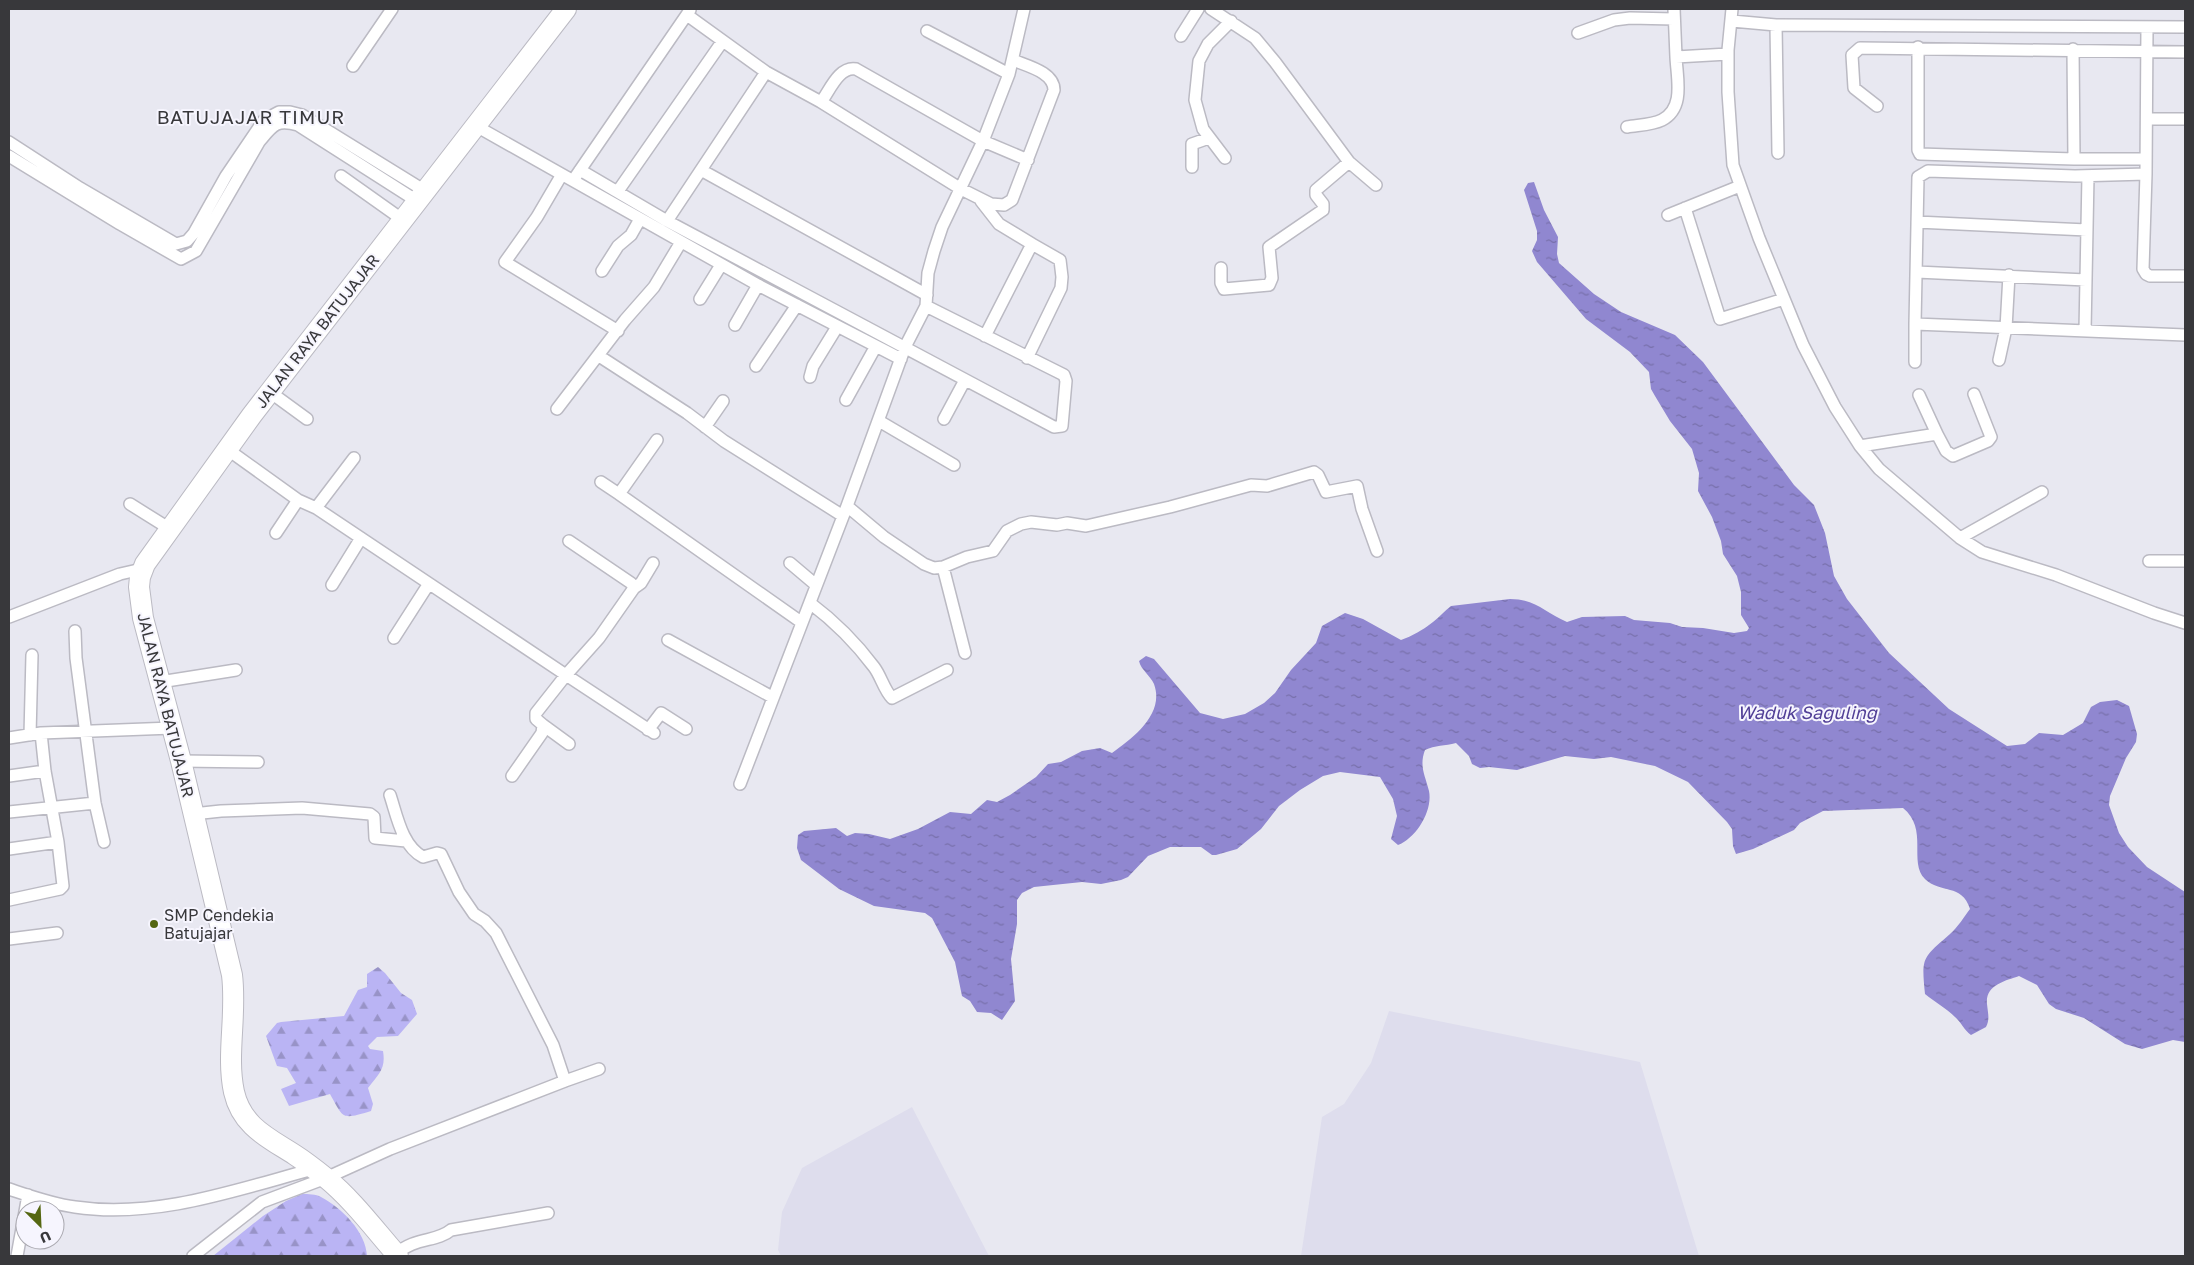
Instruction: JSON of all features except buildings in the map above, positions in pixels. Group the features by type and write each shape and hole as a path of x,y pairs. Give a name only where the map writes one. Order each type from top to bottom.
{"highway":[{"name":"JALAN RAYA BATUJAJAR","path":"397,1255 357,1210 319,1174 253,1128 246,1119 235,1094 231,1052 234,996 232,975 181,761 143,618 139,587 144,567 227,449 566,9"}],"street":[{"path":"353,66 392,9"},
{"path":"740,784 845,511 903,353 927,300 928,273 942,227 983,141 1009,74 1024,9"},
{"path":"1181,36 1198,9"},
{"path":"1211,9 1255,38 1349,162 1376,185"},
{"path":"1732,9 1728,54 1728,92 1733,165 1759,238 1804,345 1831,398 1860,446 1879,469 1960,538 1982,552 2056,575 2185,623"},
{"path":"573,182 689,12 722,42 766,72 821,102 961,189 991,204 1009,204 1053,95 1054,86 1048,76 1012,60"},
{"path":"1578,33 1614,20 1674,14 1678,103 1672,112 1660,121 1627,127"},
{"path":"1225,158 1203,129 1195,100 1199,61 1208,44 1231,21"},
{"path":"1732,21 1776,24 2185,27"},
{"path":"1776,24 1778,153"},
{"path":"2147,26 2147,119 2143,270 2150,276 2185,276"},
{"path":"927,31 1009,74"},
{"path":"618,191 722,42"},
{"path":"1876,106 1854,88 1852,55 1864,47 2185,52"},
{"path":"1918,47 1918,150 1920,154 2074,159 2146,159"},
{"path":"2073,49 2074,159"},
{"path":"1676,57 1728,54"},
{"path":"821,102 843,71 849,68 856,69 983,141 1028,160"},
{"path":"667,221 766,72"},
{"path":"9,142 80,188 176,244 187,241 194,233 226,176 264,120 279,112 290,112 302,116 421,196"},
{"path":"2147,119 2185,120"},
{"path":"9,156 181,259 192,255 196,251 259,142 271,127 284,122 298,125 421,196"},
{"path":"476,126 561,176 837,327 876,346 903,353"},
{"path":"1192,167 1191,144 1209,138"},
{"path":"1221,268 1221,283 1224,289 1269,284 1272,278 1269,247 1323,210 1323,204 1316,194 1316,190 1349,162"},
{"path":"580,170 903,353 965,380 1054,427 1060,427 1064,423 1066,378 986,336 701,170"},
{"path":"1914,362 1918,176 1925,172 2088,176 2146,174"},
{"path":"341,176 403,220"},
{"path":"561,176 523,239 505,261 506,264 618,331"},
{"path":"2085,332 2088,176"},
{"path":"1668,215 1740,186"},
{"path":"979,198 999,224 1060,260 1062,283 1027,358"},
{"path":"1685,208 1720,319 1784,298"},
{"path":"602,271 618,246 631,235 640,219"},
{"path":"1917,222 2087,230"},
{"path":"557,409 654,287 682,242"},
{"path":"986,336 1032,244"},
{"path":"700,299 722,265"},
{"path":"1917,272 2086,280"},
{"path":"1998,360 2006,328 2009,275"},
{"path":"736,325 758,285"},
{"path":"756,366 797,305"},
{"path":"1915,324 2185,335"},
{"path":"810,377 813,366 837,327"},
{"path":"846,400 876,346"},
{"path":"598,356 724,441 845,511 924,564 934,568 943,568 967,557 993,551 1008,531 1021,524 1031,522 1057,525 1067,523 1086,526 1170,507 1251,485 1267,486 1314,472 1317,472 1326,492 1358,486 1362,509 1377,551"},
{"path":"944,419 965,380"},
{"path":"270,392 307,419"},
{"path":"1919,395 1946,451 1953,456 1988,441 1991,437 1974,394"},
{"path":"705,427 723,401"},
{"path":"879,420 954,465"},
{"path":"1860,446 1937,434"},
{"path":"619,494 657,440"},
{"path":"227,449 298,500 316,508 428,585 651,731 660,714 686,729"},
{"path":"316,508 354,458"},
{"path":"601,482 801,622"},
{"path":"1960,538 2042,492"},
{"path":"276,533 298,500"},
{"path":"130,504 166,534"},
{"path":"332,585 361,538"},
{"path":"569,541 631,582 634,588"},
{"path":"2149,560 2185,561"},
{"path":"569,744 536,719 536,713 599,638 653,563"},
{"path":"790,563 816,586"},
{"path":"9,617 120,574 144,567"},
{"path":"943,568 965,653"},
{"path":"394,638 428,585"},
{"path":"810,603 826,615 864,654 876,670 892,698 947,670"},
{"path":"75,631 76,658 95,803 104,842"},
{"path":"668,640 772,697"},
{"path":"9,900 63,886 58,842 45,771 35,734 32,655"},
{"path":"160,682 236,670"},
{"path":"512,776 542,733 543,725"},
{"path":"9,738 35,734 172,728"},
{"path":"181,761 258,762"},
{"path":"9,776 45,771"},
{"path":"390,795 406,842 423,857 437,853 441,854 459,892 474,914 485,921 496,933 553,1045 565,1081"},
{"path":"9,812 50,806 95,803"},
{"path":"193,814 302,808 370,814 374,817 375,838 406,842"},
{"path":"9,849 58,842"},
{"path":"9,939 57,933"},
{"path":"9,1189 73,1207 96,1210 162,1207 319,1174 367,1158 565,1081 599,1070"},
{"path":"194,1256 262,1202 319,1174"},
{"path":"17,1256 28,1195"},
{"path":"397,1255 406,1246 437,1237 451,1230 548,1214"}],"shaded area":[{"path":"1389,1011 1640,1062 1699,1256 1301,1256 1322,1117 1344,1104 1371,1063"},
{"path":"912,1107 989,1256 781,1256 778,1250 782,1212 802,1168"}],"green space":[{"path":"378,967 401,993 412,1000 417,1014 398,1036 377,1037 368,1046 370,1049 383,1051 384,1057 381,1071 368,1088 373,1104 371,1111 354,1116 344,1115 330,1094 289,1106 281,1089 296,1083 287,1068 277,1066 266,1036 277,1023 344,1016 358,990 367,987 367,974"},
{"path":"302,1194 319,1196 345,1214 358,1230 366,1247 367,1256 213,1256 263,1216 286,1201"}],"water":[{"name":"Waduk Saguling","path":"1534,182 1544,210 1558,237 1557,254 1559,263 1594,294 1621,312 1675,335 1703,362 1794,485 1814,505 1825,533 1834,576 1847,599 1889,653 1949,709 2007,746 2025,744 2039,733 2063,735 2083,723 2091,707 2100,702 2117,700 2129,706 2137,734 2136,742 2126,758 2110,796 2109,805 2119,833 2128,847 2147,867 2185,892 2185,1042 2173,1040 2142,1049 2125,1044 2084,1018 2056,1009 2049,1004 2037,985 2019,976 2002,982 1989,992 1986,1027 1971,1035 1952,1014 1925,994 1923,972 1929,954 1956,928 1970,909 1962,895 1931,884 1920,872 1915,826 1911,816 1903,808 1823,811 1800,823 1794,830 1753,849 1736,854 1733,846 1732,829 1688,782 1655,766 1611,757 1594,759 1565,756 1517,770 1480,768 1472,764 1469,756 1456,743 1433,747 1425,750 1423,756 1423,770 1430,799 1426,815 1417,830 1398,845 1391,839 1397,816 1393,799 1380,777 1340,772 1323,776 1300,790 1279,806 1261,829 1237,849 1212,855 1201,847 1170,847 1148,856 1128,877 1121,880 1101,884 1082,882 1034,887 1022,893 1017,900 1017,924 1011,959 1015,1001 1002,1020 991,1013 977,1012 970,1001 962,996 955,962 932,918 925,913 874,906 839,889 801,860 797,848 798,835 804,831 836,828 847,836 855,833 890,839 918,829 950,812 971,814 987,800 997,802 1036,777 1048,764 1061,762 1082,751 1100,748 1112,753 1145,724 1155,705 1154,684 1139,661 1146,656 1154,659 1200,713 1223,719 1245,714 1264,703 1275,693 1291,670 1316,643 1322,626 1345,613 1363,619 1401,640 1425,628 1451,606 1510,599 1527,601 1567,622 1582,617 1625,616 1634,620 1670,623 1682,627 1734,633 1747,631 1749,628 1741,615 1741,592 1737,576 1723,554 1721,541 1712,517 1698,491 1699,473 1692,449 1670,421 1651,389 1649,372 1630,352 1586,319 1537,262 1532,251 1537,240 1537,231 1524,190 1528,183"}],"place":[{"name":"SMP Cendekia Batujajar","path":"154,924"}],"district":[{"name":"BATUJAJAR TIMUR","path":"251,116"}]}
